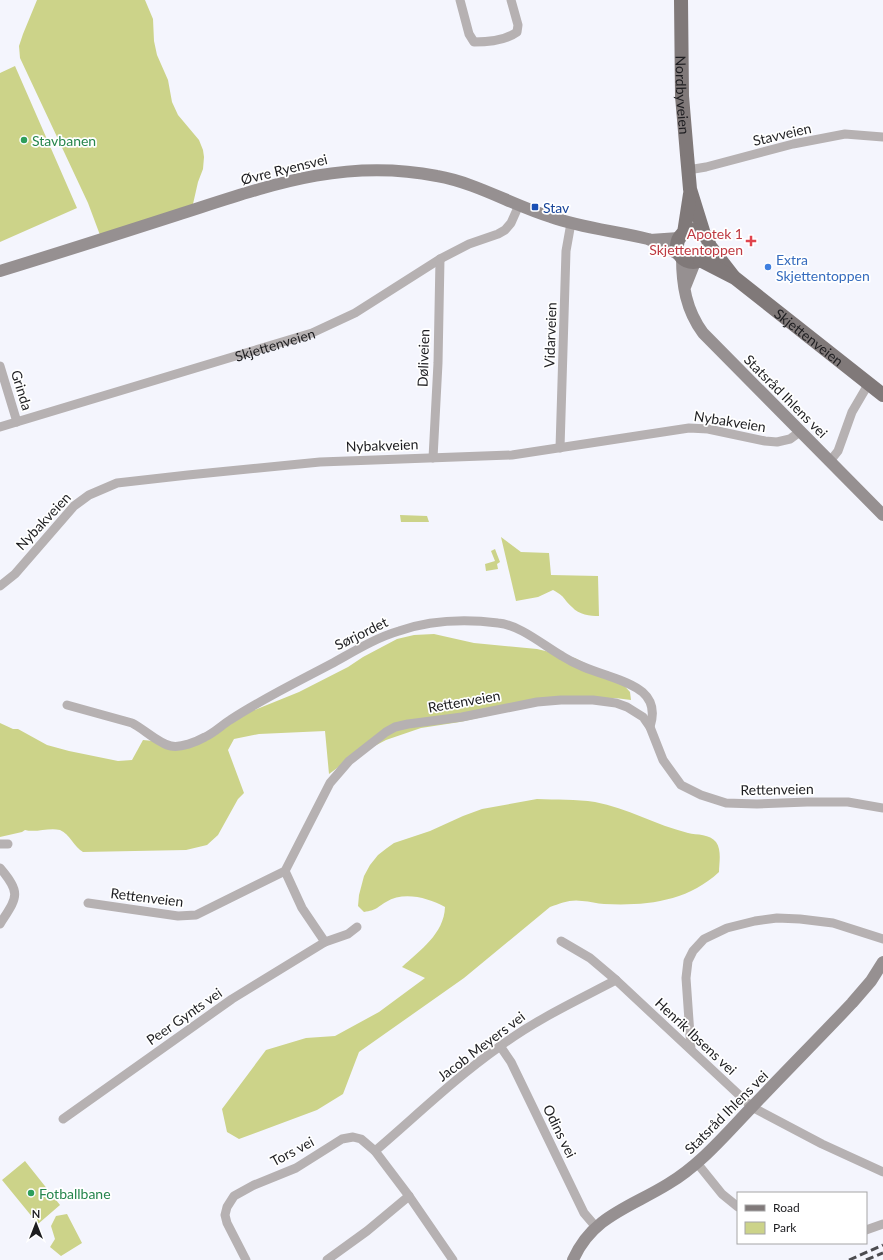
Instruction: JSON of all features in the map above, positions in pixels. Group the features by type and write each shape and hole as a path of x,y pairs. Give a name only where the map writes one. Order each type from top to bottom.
{"main road":[{"name":"Nordbyveien","path":"681,0 682,102 688,170 690,189 706,240"},
{"name":"Nordbyveien","path":"681,236 690,189"},
{"path":"692,230 696,230 706,240 706,256 689,259 677,247 681,236 692,230"},
{"name":"Skjettenveien","path":"706,240 735,278 868,384 882,392"},
{"name":"Skjettenveien","path":"689,259 735,278"}],"street":[{"path":"460,0 469,34 474,42 484,42 512,35 517,32 518,25 511,0"},
{"name":"Stavveien","path":"688,170 706,167 793,144 845,134 883,137"},
{"name":"Øvre Ryensvei","path":"0,271 270,186 336,172 385,170 438,176 470,185 552,218 649,240 689,259"},
{"name":"Skjettenveien","path":"0,428 312,333 355,314 440,259 469,244 496,236 511,223 519,206"},
{"name":"Vidarveien","path":"560,448 566,251 571,223"},
{"name":"Øvre Ryensvei","path":"649,240 681,236"},
{"name":"Døliveien","path":"433,458 438,364 440,259"},
{"name":"Statsråd Ihlens vei","path":"689,259 682,274 684,288 689,310 703,333 883,515"},
{"name":"Grinda","path":"0,366 18,422"},
{"path":"830,461 838,451 857,400 868,384"},
{"name":"Nybakveien","path":"0,586 15,574 74,506 89,495 117,483 320,462 512,455 690,428 708,429 771,442 786,440 801,431"},
{"name":"Sørjordet","path":"67,705 132,723 141,727 160,742 170,746 183,746 205,737 230,720 280,691 374,641 398,631 438,622 485,622 501,623 513,626 563,657 583,667 629,683 640,689 652,705 653,718 650,727"},
{"name":"Rettenveien","path":"88,903 178,916 196,915 284,871 330,783 349,761 386,732 395,727 462,717 530,703 561,700 593,700 616,703 628,707 643,717 650,727 663,760 681,784 701,795 726,803 757,804 848,802 883,808"},
{"path":"0,868 14,887 15,896 14,903 0,924"},
{"path":"284,871 302,908 325,942"},
{"path":"691,1049 686,978 688,961 693,951 704,939 727,928 755,921 777,918 833,923 883,939"},
{"name":"Peer Gynts vei","path":"63,1119 232,999 325,942 348,934 357,927"},
{"name":"Henrik Ibsens vei","path":"561,941 590,958 616,980 752,1107 822,1144 883,1172"},
{"name":"Statsråd Ihlens vei","path":"573,1260 578,1249 596,1227 616,1212 669,1184 697,1163 860,995 883,962"},
{"name":"Jacob Meyers vei","path":"375,1151 443,1092 500,1046 534,1023 616,980"},
{"name":"Odins vei","path":"500,1046 511,1062 584,1213 588,1220 596,1227"},
{"name":"Tors vei","path":"246,1260 227,1223 225,1215 227,1207 234,1196 254,1185 296,1168 342,1139 353,1137 361,1139 375,1151 409,1196 453,1260"},
{"path":"697,1163 722,1194 737,1206"},
{"path":"327,1260 409,1196"},
{"path":"867,1230 883,1224"}],"green space":[{"path":"37,0 145,0 153,19 154,41 157,55 168,80 172,102 178,115 199,140 203,150 203,169 198,182 193,204 103,243 88,203 20,58 19,46"},
{"name":"Stavbanen","path":"15,66 77,208 0,242 0,73"},
{"path":"400,515 427,516 429,522 401,522"},
{"path":"501,537 521,552 549,553 551,575 598,576 599,616 578,612 562,596 553,590 538,597 516,601"},
{"path":"495,549 500,562 497,564 498,569 486,571 485,564 495,561 491,551"},
{"path":"434,634 474,643 537,649 575,658 620,681 630,692 631,700 615,698 560,700 460,722 421,728 386,740 348,760 329,774 325,731 259,734 234,739 228,750 244,793 238,799 218,835 207,845 186,850 83,852 67,834 56,829 34,831 25,830 0,837 0,723 13,729 18,729 47,745 118,761 132,760 143,740 185,744 242,715 299,692 348,667 363,657 397,639 414,635"},
{"path":"537,799 595,802 619,808 676,830 703,835 713,839 718,845 719,849 719,872 707,882 693,890 665,900 635,904 601,904 588,901 570,901 550,907 464,978 359,1052 343,1094 317,1110 239,1139 227,1132 222,1109 266,1050 306,1038 335,1036 379,1012 425,978 402,967 430,941 436,933 444,917 445,907 431,901 408,896 393,899 374,910 364,912 358,906 359,895 364,876 378,855 394,843 430,831 482,809"},
{"name":"Fotballbane","path":"25,1161 60,1205 38,1224 2,1180"},
{"path":"67,1214 82,1243 61,1256 50,1247 55,1239 51,1226 56,1216"}],"railway":[{"path":"849,1260 883,1245"},
{"path":"866,1260 883,1253"}],"place":[{"name":"Stavbanen","path":"24,140"},
{"name":"Stav","path":"535,207"},
{"name":"Apotek 1 Skjettentoppen","path":"751,241"},
{"name":"Extra Skjettentoppen","path":"768,267"},
{"name":"Fotballbane","path":"31,1193"}]}
